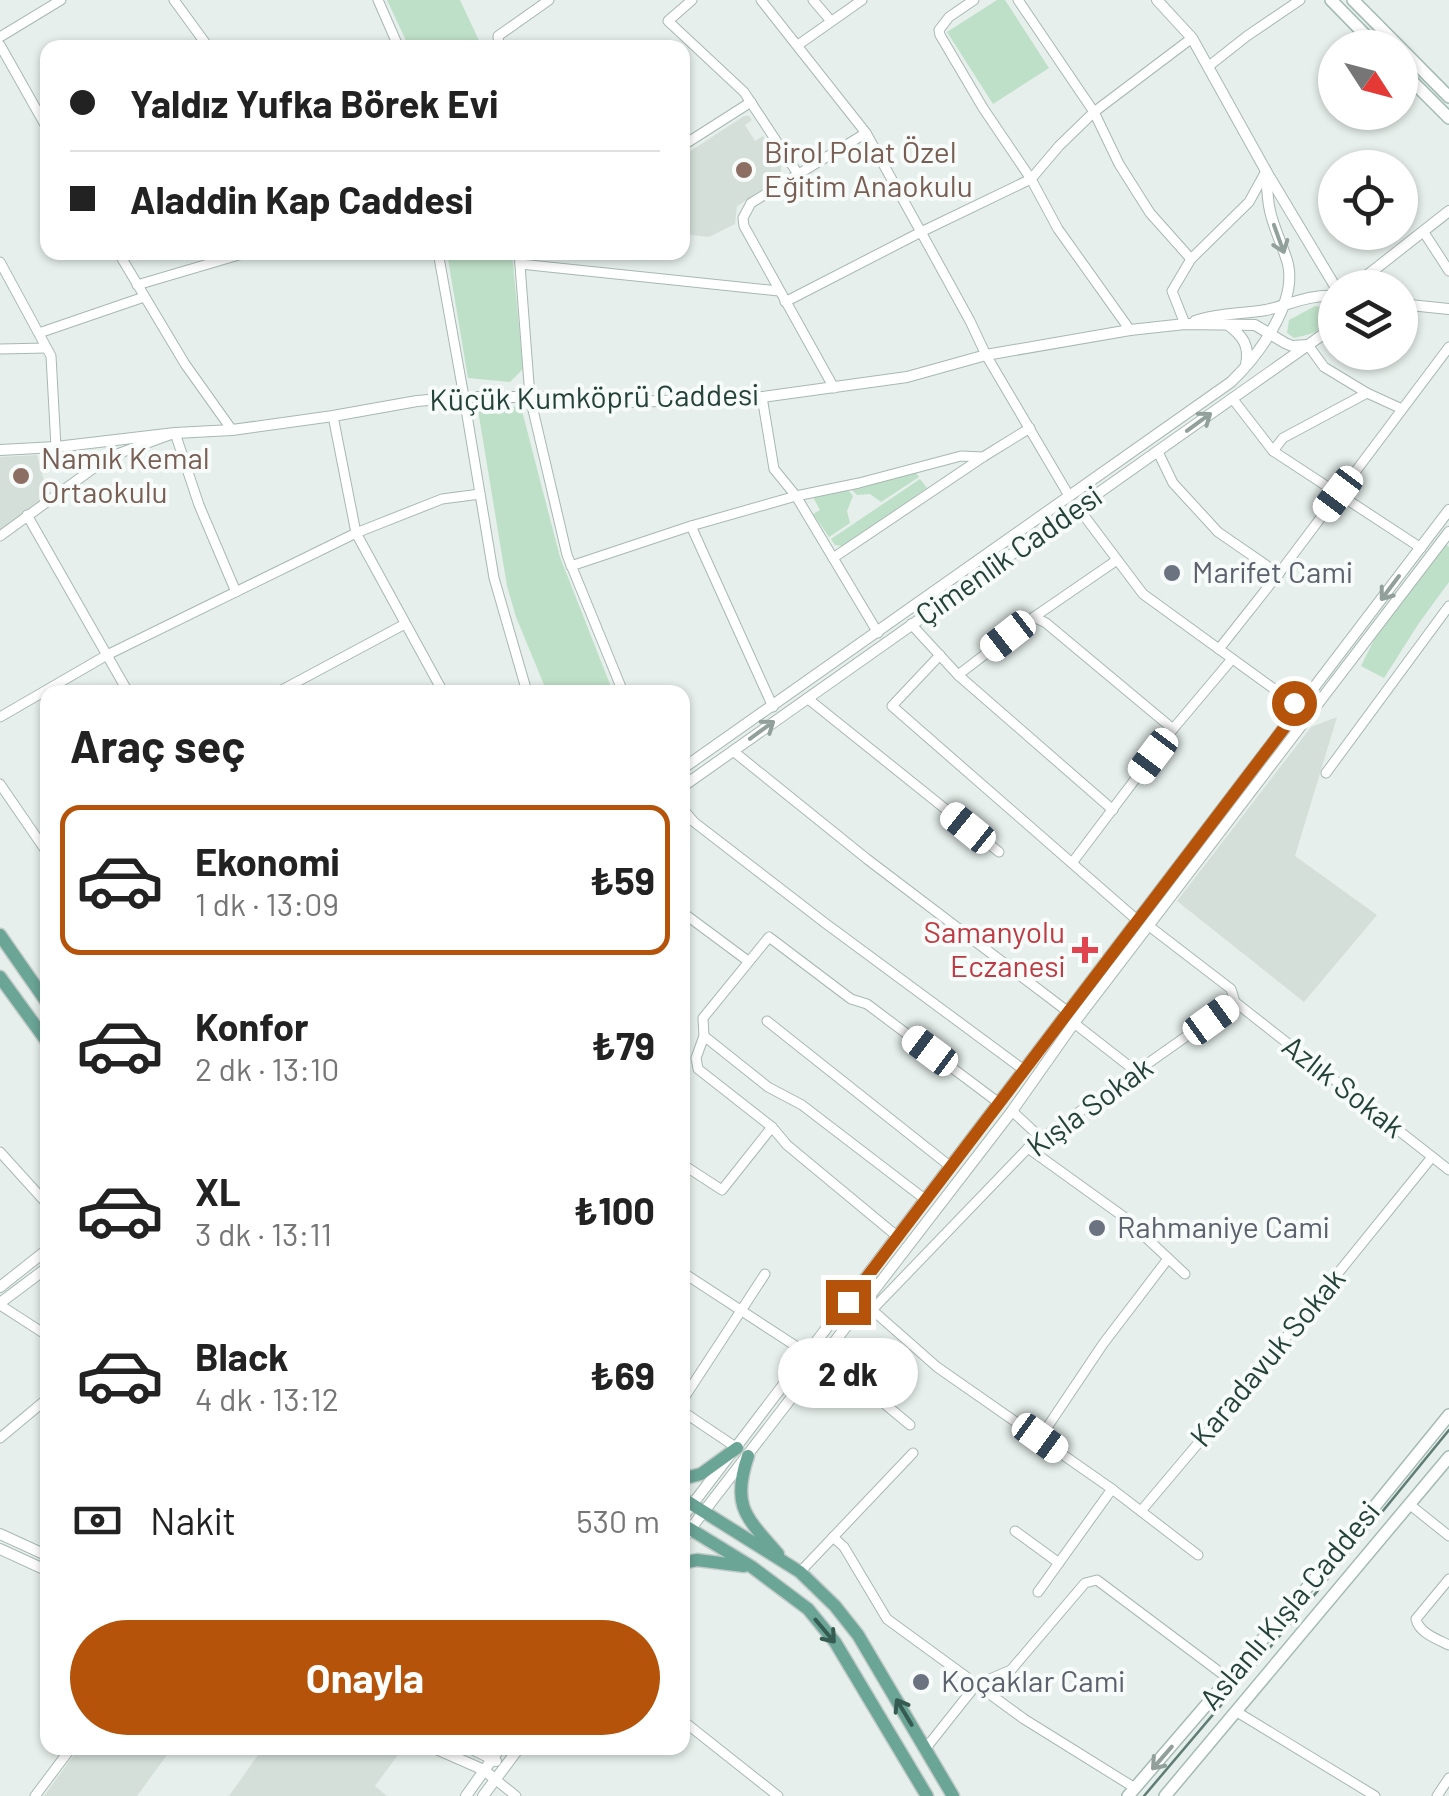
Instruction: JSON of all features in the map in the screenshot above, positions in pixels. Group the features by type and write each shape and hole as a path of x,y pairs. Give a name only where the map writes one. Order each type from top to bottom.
{"main road":[{"path":"1331,0 1360,30"},
{"path":"1353,0 1449,97"},
{"path":"1418,87 1449,118"},
{"path":"0,935 40,991"},
{"path":"0,977 40,1033"},
{"name":"Aslanlı Kışla Caddesi","path":"1132,1792 1449,1414"},
{"path":"690,1477 742,1452"},
{"path":"742,1452 740,1496 744,1510 786,1564"},
{"name":"Aslanlı Kışla Caddesi","path":"1165,1796 1449,1457"},
{"path":"694,1505 800,1572 835,1606 858,1635 954,1796"},
{"path":"690,1531 752,1568 808,1609 835,1642 927,1796"},
{"path":"690,1562 724,1562 752,1568"}],"street":[{"path":"0,37 61,0"},
{"path":"174,0 203,40"},
{"path":"378,0 396,40"},
{"path":"500,40 549,0"},
{"path":"689,40 668,21 692,0"},
{"path":"761,0 866,133 986,355 1068,494"},
{"path":"813,0 831,21"},
{"path":"798,46 862,0"},
{"path":"974,0 949,17 940,35 1074,254 1130,330"},
{"path":"1018,0 1094,112 1150,213 1191,259"},
{"path":"1157,0 1192,38 1210,66 1325,270"},
{"path":"1210,66 1300,0"},
{"path":"785,302 1031,179 1094,112 1192,38"},
{"path":"690,41 734,81 798,174"},
{"path":"0,46 40,116"},
{"path":"690,141 751,102"},
{"path":"834,388 743,218 751,204 866,133"},
{"path":"1185,324 1172,291 1191,259 1243,209 1266,171"},
{"path":"1266,171 1270,210 1289,267 1283,306"},
{"path":"1375,269 1449,211"},
{"path":"1423,231 1449,271"},
{"path":"123,260 232,430"},
{"path":"137,285 222,260"},
{"path":"439,260 494,578 525,685"},
{"path":"519,260 530,397 571,566 620,685"},
{"path":"0,262 51,356 56,447"},
{"path":"520,264 779,291"},
{"path":"39,333 144,297"},
{"name":"Küçük Kumköprü Caddesi","path":"1185,324 1318,297"},
{"name":"Çimenlik Caddesi","path":"690,764 1230,382 1270,333 1283,306"},
{"path":"1418,306 1449,309"},
{"name":"Küçük Kumköprü Caddesi","path":"0,450 232,430 464,397 634,402 762,397 907,377 986,355 1185,324 1255,325 1292,346 1308,346"},
{"path":"1227,325 1244,340 1246,367"},
{"name":"Çimenlik Caddesi","path":"690,781 1318,339"},
{"path":"1308,346 1324,367 1402,409"},
{"path":"1218,649 1449,347"},
{"path":"0,349 46,348"},
{"path":"1274,452 1283,438 1367,393"},
{"path":"762,397 774,469 796,496 878,633"},
{"path":"1232,398 1274,452 1421,548"},
{"path":"333,416 356,533 439,685"},
{"path":"833,558 1030,428"},
{"path":"0,536 109,458 175,433 199,506 236,592"},
{"path":"1158,452 1173,483 1218,532 1279,574"},
{"path":"571,566 796,496 961,456 983,458"},
{"path":"56,685 356,533 442,499 480,494"},
{"path":"1079,508 1143,594 1309,717"},
{"path":"742,1452 808,1354 1449,510"},
{"path":"28,515 124,685"},
{"path":"692,526 773,707"},
{"path":"694,1505 868,1307 938,1205 1074,1022 1448,537"},
{"path":"958,675 1116,560"},
{"path":"1326,773 1449,606"},
{"path":"1034,617 1173,730"},
{"path":"291,685 405,624"},
{"path":"911,624 958,675 1112,810"},
{"path":"940,655 892,706 1136,920"},
{"path":"1072,862 1232,659"},
{"path":"0,717 40,694"},
{"path":"807,698 999,852"},
{"path":"733,751 882,871 1068,1011"},
{"path":"0,784 40,842"},
{"path":"690,817 1024,1070"},
{"path":"690,918 748,961"},
{"name":"Azlık Sokak","path":"1149,926 1230,990 1235,1002 1449,1170"},
{"path":"898,1237 788,1145 772,1126 698,1069 696,1058 704,1036 704,1018 769,937 851,999 867,1004 998,1103"},
{"name":"Kışla Sokak","path":"868,1307 1028,1148 1235,1002"},
{"path":"767,1021 951,1166"},
{"path":"1074,1022 1138,1072"},
{"path":"704,1036 926,1200"},
{"path":"1012,1110 1041,1138"},
{"path":"690,1169 722,1190 772,1126"},
{"path":"1028,1148 1124,1217 1184,1274"},
{"name":"Karadavuk Sokak","path":"1141,1511 1432,1157"},
{"path":"2,1160 40,1197"},
{"path":"938,1205 960,1219"},
{"path":"0,1288 40,1255"},
{"path":"1040,1438 1103,1344 1168,1260"},
{"path":"40,1273 0,1304 40,1331"},
{"path":"690,1389 765,1274"},
{"path":"690,1277 808,1354"},
{"path":"868,1307 937,1367 1198,1555"},
{"path":"826,1355 910,1426"},
{"path":"0,1438 40,1405"},
{"path":"690,1417 742,1452"},
{"path":"800,1572 913,1453"},
{"path":"1038,1592 1112,1490"},
{"path":"1410,1504 1449,1536"},
{"path":"1016,1531 1059,1563"},
{"path":"0,1534 40,1552"},
{"path":"833,1537 844,1547 888,1619 1132,1792"},
{"path":"0,1549 40,1567"},
{"path":"1449,1578 1416,1619 1424,1632 1449,1645"},
{"path":"926,1748 976,1685 1011,1670 1085,1583 1097,1580 1229,1680"},
{"path":"1237,1712 1374,1796"},
{"path":"690,1726 778,1796"},
{"path":"36,1796 66,1755"},
{"path":"450,1755 484,1770 516,1796"},
{"path":"485,1755 504,1767"},
{"path":"466,1796 494,1755"},
{"path":"483,1796 514,1755"},
{"path":"1436,1796 1449,1778"}],"shaded area":[{"path":"749,116 752,120 745,125 755,141 763,136 781,164 781,173 769,186 737,206 735,224 709,237 690,235 690,151"},
{"name":"Namık Kemal Ortaokulu","path":"37,455 48,495 0,531 0,457"},
{"path":"1337,717 1295,856 1377,915 1304,1002 1177,901 1311,727"},
{"path":"74,1755 167,1755 137,1796 44,1796"},
{"path":"258,1755 398,1755 375,1786 387,1796 229,1796"}],"green space":[{"path":"387,0 460,0 479,40 406,40"},
{"path":"997,0 1005,0 1049,68 993,104 947,32"},
{"path":"448,260 513,260 523,369 510,382 468,378"},
{"path":"1318,306 1318,330 1311,334 1294,338 1287,333 1289,320"},
{"path":"483,405 521,407 560,557 610,685 544,685 507,586 478,410"},
{"path":"916,473 919,477 881,502 870,494 857,495 850,488"},
{"path":"920,479 927,488 842,546 835,545 831,539"},
{"path":"847,489 853,496 847,511 850,523 829,537 813,514 820,510 813,497"},
{"path":"1443,542 1449,547 1449,582 1384,678 1361,666 1383,622"}],"tram line":[{"path":"1144,1796 1449,1430"}],"place":[{"name":"Birol Polat Özel Eğitim Anaokulu","path":"744,170"},
{"name":"Namık Kemal Ortaokulu","path":"21,476"},
{"name":"Marifet Cami","path":"1172,573"},
{"name":"Samanyolu Eczanesi","path":"1085,950"},
{"name":"Rahmaniye Cami","path":"1097,1228"},
{"name":"Koçaklar Cami","path":"921,1682"}],"route":[{"path":"848,1302 1300,707 1294,703"}]}
